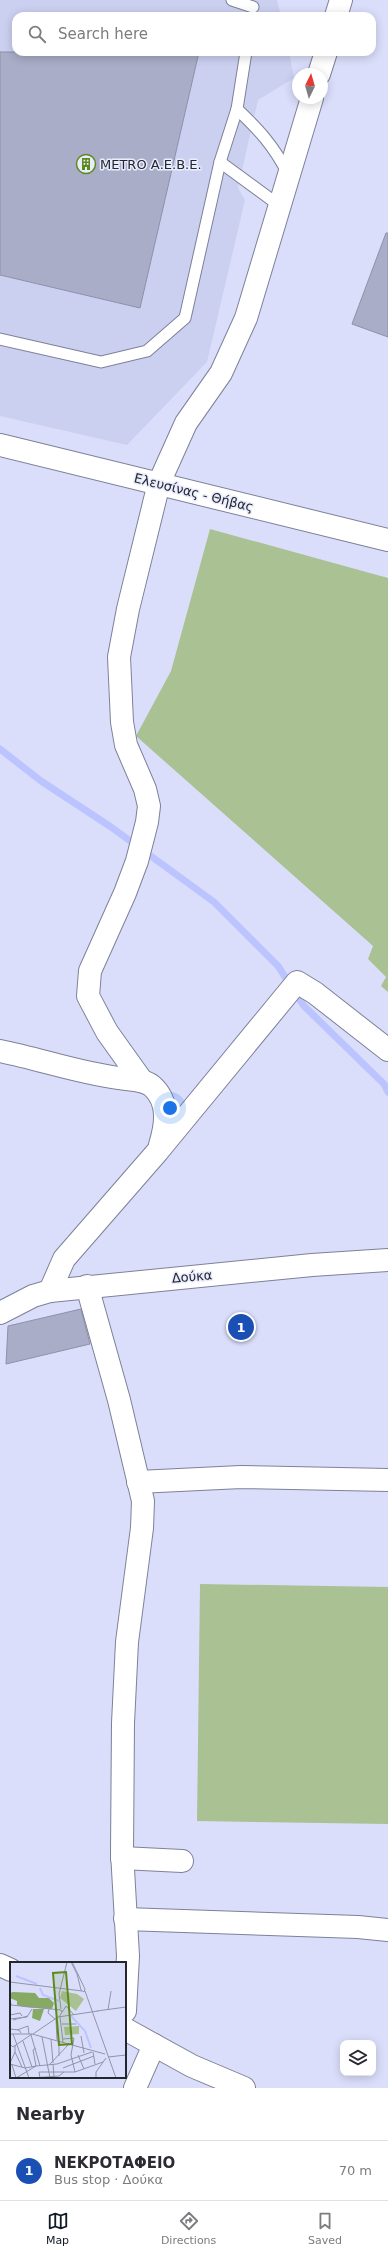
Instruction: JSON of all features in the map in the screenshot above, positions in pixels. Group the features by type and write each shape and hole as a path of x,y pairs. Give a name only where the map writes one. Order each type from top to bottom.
{"street":[{"path":"337,12 341,0"},
{"path":"321,68 325,56"},
{"path":"142,1081 95,1012 88,996 88,983 95,956 127,887 147,822 148,806 145,789 126,745 122,714 119,657 135,581 159,483 186,423 221,373 243,324 310,104"},
{"name":"Ελευσίνας - Θήβας","path":"0,445 388,540"},
{"path":"50,1291 64,1259 158,1151 297,982 315,993 388,1050"},
{"path":"0,1051 88,1074 142,1081 152,1086 166,1109 164,1131 158,1151"},
{"name":"Δούκα","path":"0,1313 32,1296 50,1291 312,1264 388,1260"},
{"path":"87,1286 119,1400 142,1501 142,1528 127,1642 123,1723 122,1858 128,1956 126,1993"},
{"path":"138,1482 241,1478 388,1480"},
{"path":"122,1858 182,1861"},
{"path":"125,1919 358,1927 388,1930"},
{"path":"0,1965 10,1970"},
{"path":"126,2030 192,2066 244,2088"},
{"path":"136,2088 154,2045"}],"lane":[{"path":"232,0 252,8"},
{"path":"0,339 101,362 148,351 185,318 220,162 237,109 245,56"},
{"path":"237,109 263,134 277,152 289,176"},
{"path":"220,162 280,206"}],"shaded area":[{"path":"0,0 277,0 280,12 12,12 12,56 290,56 292,79 258,100 238,188 245,200 207,362 127,445 0,416"}],"green space":[{"path":"210,529 388,578 388,992 381,986 386,977 368,959 373,946 136,736 171,671"},
{"path":"200,1584 388,1587 388,1824 197,1821"}],"building":[{"name":"METRO Α.Ε.Β.Ε.","path":"0,52 12,52 12,56 198,56 140,308 0,275"},
{"path":"386,233 388,233 388,337 352,324"},
{"path":"81,1309 90,1344 6,1364 8,1326"}],"waterway":[{"path":"0,749 41,781 111,827 214,902 278,966 304,1006 384,1084 388,1092"}],"place":[{"name":"METRO Α.Ε.Β.Ε.","path":"86,164"},
{"name":"ΝΕΚΡΟΤΑΦΕΙΟ","path":"241,1327"}]}
